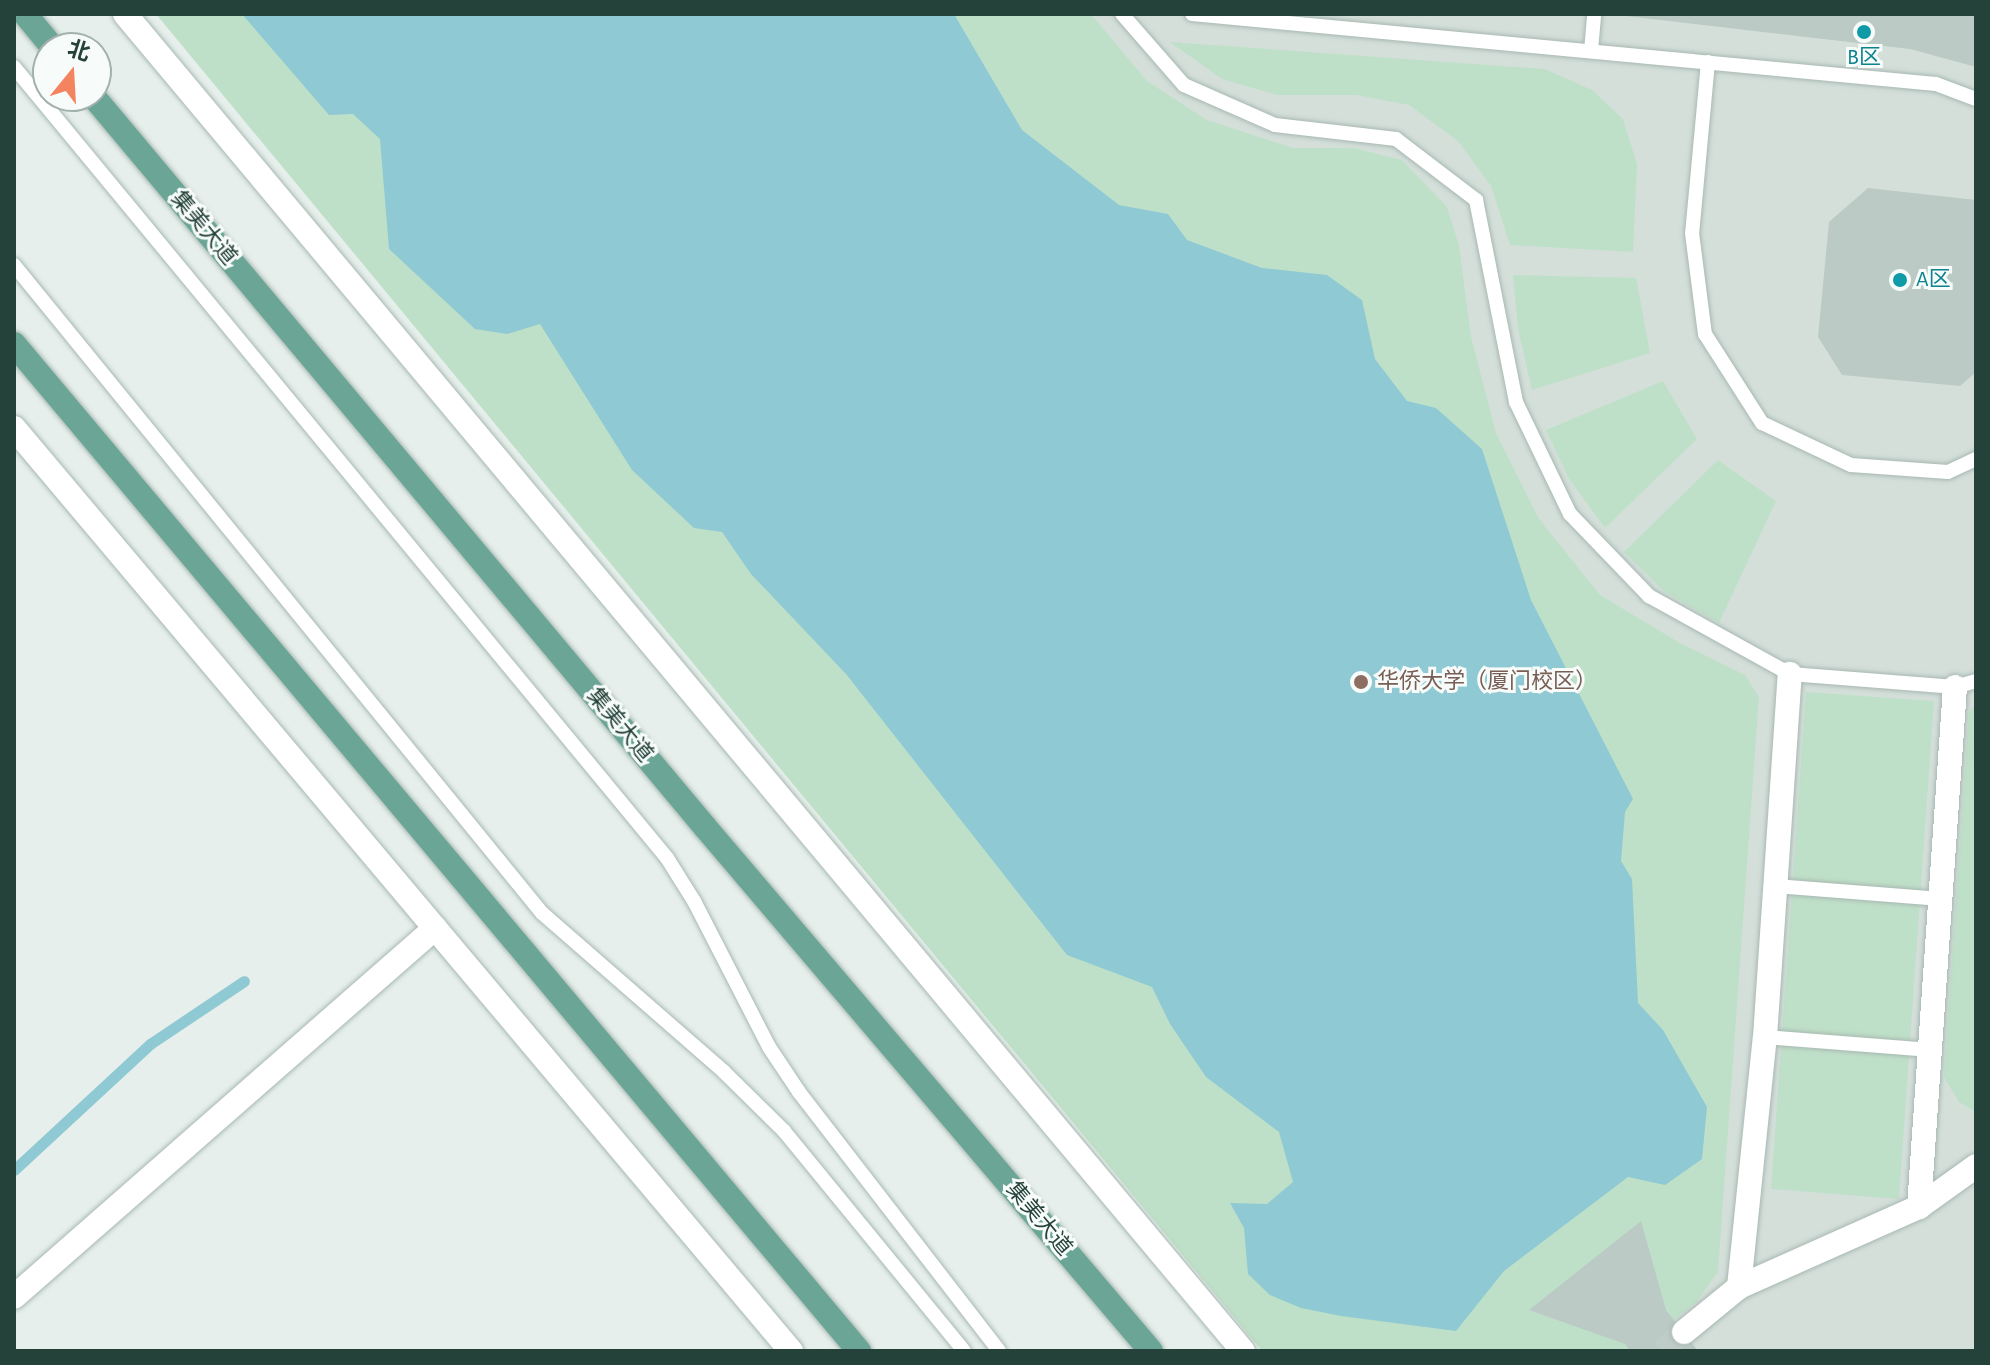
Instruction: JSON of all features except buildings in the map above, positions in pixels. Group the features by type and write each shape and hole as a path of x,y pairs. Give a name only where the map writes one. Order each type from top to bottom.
{"main road":[{"path":"25,14 40,32"},
{"path":"125,14 1243,1351"},
{"name":"集美大道","path":"106,112 705,827 1151,1351"},
{"path":"14,344 859,1351"},
{"path":"14,428 791,1351"},
{"path":"1739,1287 1765,1037 1790,674"},
{"path":"1919,1207 1940,899 1966,684"},
{"path":"14,1297 435,928"},
{"path":"1684,1332 1739,1287 1919,1207 1976,1166"}],"lane":[{"path":"1122,14 1184,85 1275,125 1396,139 1476,200 1516,402 1570,514 1649,596 1790,674 1966,684"},
{"path":"1192,14 1936,84 1976,99"},
{"path":"1591,51 1594,14"},
{"path":"1708,62 1692,233 1705,334 1762,423 1851,465 1948,472 1976,459"},
{"path":"14,67 667,858 694,901 769,1047 799,1092 999,1351"},
{"path":"14,265 542,913 724,1072 784,1131 964,1351"},
{"path":"1776,886 1940,899"},
{"path":"1765,1037 1930,1050"}],"shaded area":[{"name":"华侨大学（厦门校区）","path":"180,14 1976,14 1976,1351 1312,1351"}],"green space":[{"name":"华侨大学（厦门校区）","path":"156,14 1091,14 1147,81 1207,120 1293,148 1354,148 1402,160 1447,207 1459,245 1471,337 1496,433 1539,519 1600,595 1680,643 1745,675 1759,697 1718,1272 1697,1301 1635,1351 1262,1351"},
{"path":"1170,42 1545,69 1592,90 1623,119 1637,164 1633,252 1510,245 1491,186 1458,141 1409,105 1356,95 1277,95 1222,79"},
{"path":"1513,275 1636,278 1650,353 1532,390 1518,329"},
{"path":"1663,381 1697,439 1605,528 1569,479 1546,430"},
{"path":"1718,460 1776,501 1719,623 1665,592 1624,552"},
{"path":"1806,692 1934,701 1899,1199 1771,1189"},
{"path":"1976,704 1976,1112 1959,1102 1944,1077 1969,712"}],"water":[{"path":"242,14 954,14 1022,130 1119,205 1168,214 1187,240 1262,268 1327,275 1362,300 1375,359 1407,401 1436,408 1482,449 1531,600 1633,799 1625,812 1621,861 1632,879 1638,1003 1663,1030 1707,1107 1702,1159 1665,1185 1628,1177 1504,1271 1456,1331 1341,1316 1301,1308 1270,1295 1248,1274 1244,1228 1230,1203 1267,1204 1293,1182 1279,1132 1206,1077 1170,1024 1152,987 1067,955 846,674 751,574 722,532 694,528 632,470 540,324 507,334 475,329 389,249 380,139 353,114 329,115"}],"waterway":[{"path":"14,1170 150,1044 244,981"}],"tunnel":[{"path":"1662,1351 1684,1332"}],"place":[{"name":"B区","path":"1864,32"},
{"name":"A区","path":"1900,280"},
{"name":"华侨大学（厦门校区）","path":"1361,682"}]}
